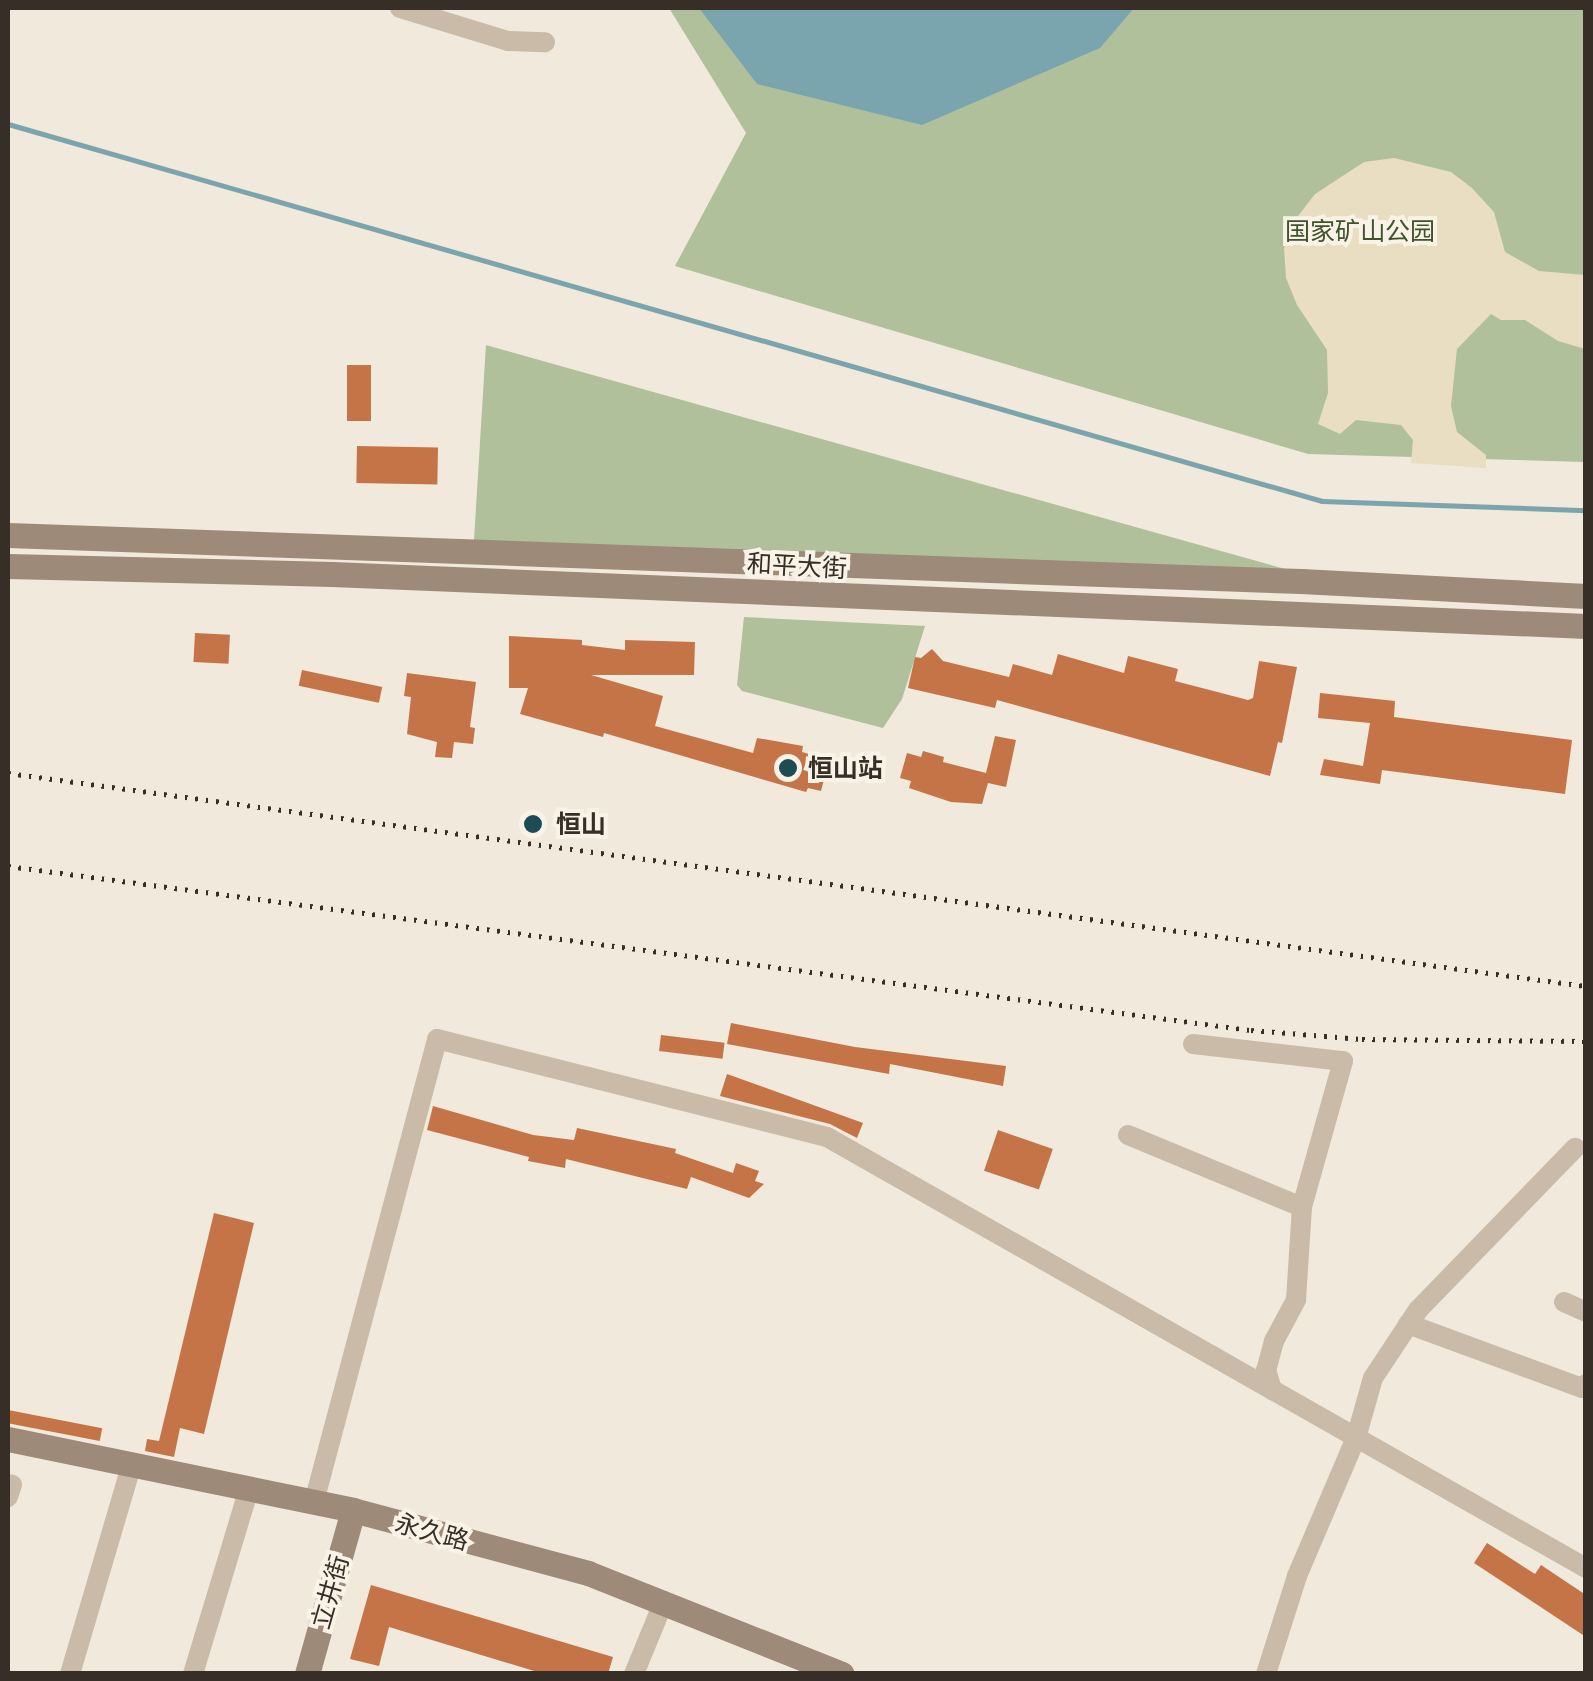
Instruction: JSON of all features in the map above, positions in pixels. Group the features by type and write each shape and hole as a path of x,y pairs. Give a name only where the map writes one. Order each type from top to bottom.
{"main road":[{"name":"和平大街","path":"8,536 1301,582 1586,596"},
{"name":"和平大街","path":"8,566 332,574 1586,626"},
{"name":"永久路","path":"8,1439 352,1510 588,1574 842,1674"},
{"name":"立井街","path":"307,1674 352,1510"}],"street":[{"path":"400,8 508,40 545,42"},
{"path":"314,1502 437,1039 827,1137 1586,1568"},
{"path":"1193,1044 1342,1061 1302,1207 1296,1239 1300,1276 1296,1300 1274,1341 1266,1370 1272,1390"},
{"path":"1128,1135 1302,1207"},
{"path":"1266,1674 1297,1576 1356,1438 1373,1378 1408,1324 1456,1268 1575,1148"},
{"path":"1564,1302 1586,1312"},
{"path":"1408,1324 1582,1388 1586,1384"},
{"path":"70,1674 132,1464"},
{"path":"193,1674 249,1488"},
{"path":"634,1674 664,1602"}],"green space":[{"name":"国家矿山公园","path":"669,8 1585,8 1585,462 1308,454 675,266 746,133"},
{"path":"486,345 1310,576 474,540"},
{"path":"744,617 925,626 902,699 883,728 742,691 737,685"}],"shaded area":[{"path":"1394,158 1451,172 1472,188 1494,212 1505,252 1539,271 1585,275 1585,349 1558,341 1525,320 1501,320 1491,314 1457,349 1451,406 1457,432 1486,455 1486,468 1411,463 1413,440 1401,425 1356,420 1340,434 1318,424 1328,393 1327,350 1297,305 1286,278 1284,248 1295,220 1315,194 1364,162"}],"water":[{"path":"699,8 1134,8 1100,48 922,125 757,84"}],"building":[{"path":"347,365 371,365 371,421 347,421"},
{"path":"357,446 438,447 437,484 356,483"},
{"path":"195,633 230,635 228,664 193,662"},
{"path":"509,636 582,640 582,645 625,650 625,640 695,642 694,675 591,675 663,696 655,726 753,753 757,738 803,746 802,752 829,760 821,791 808,788 806,792 604,733 603,737 520,714 528,688 509,688"},
{"path":"932,649 943,661 1009,677 1013,664 1052,675 1058,654 1124,673 1128,656 1178,669 1175,681 1248,700 1253,698 1259,661 1297,667 1282,743 1278,742 1270,776 997,700 995,708 908,688 915,657 921,658"},
{"path":"302,670 382,687 379,703 299,686"},
{"path":"407,673 476,682 470,727 475,728 473,744 454,742 452,758 435,757 437,742 407,734 411,697 404,696"},
{"path":"1320,693 1395,701 1394,717 1572,740 1565,794 1382,770 1380,784 1320,775 1324,759 1363,766 1370,723 1318,718"},
{"path":"995,736 1016,740 1006,787 988,783 982,804 951,802 909,788 911,781 900,778 907,753 921,757 923,751 944,757 943,762 986,773"},
{"path":"731,1023 855,1047 1006,1066 1003,1086 890,1064 889,1074 727,1044"},
{"path":"661,1035 725,1043 723,1059 659,1051"},
{"path":"727,1074 863,1123 857,1138 830,1124 720,1096"},
{"path":"433,1106 533,1135 574,1140 577,1128 676,1149 675,1153 733,1173 736,1163 759,1171 755,1181 764,1184 749,1198 691,1177 687,1189 566,1159 565,1168 528,1161 529,1157 427,1130"},
{"path":"998,1130 1053,1149 1039,1190 984,1171"},
{"path":"214,1213 254,1223 204,1434 180,1428 174,1457 145,1451 147,1439 159,1441"},
{"path":"8,1410 102,1428 100,1441 8,1423"},
{"path":"1487,1543 1535,1574 1541,1565 1586,1595 1586,1637 1474,1563"},
{"path":"371,1585 613,1657 608,1674 544,1674 389,1627 379,1666 350,1659"}],"waterway":[{"path":"8,124 1322,501 1586,510"}],"railway":[{"path":"8,773 1586,986"},
{"path":"8,866 1251,1030 1362,1039 1586,1041"}],"place":[{"name":"恒山站","path":"788,768"},
{"name":"恒山","path":"533,824"}]}
